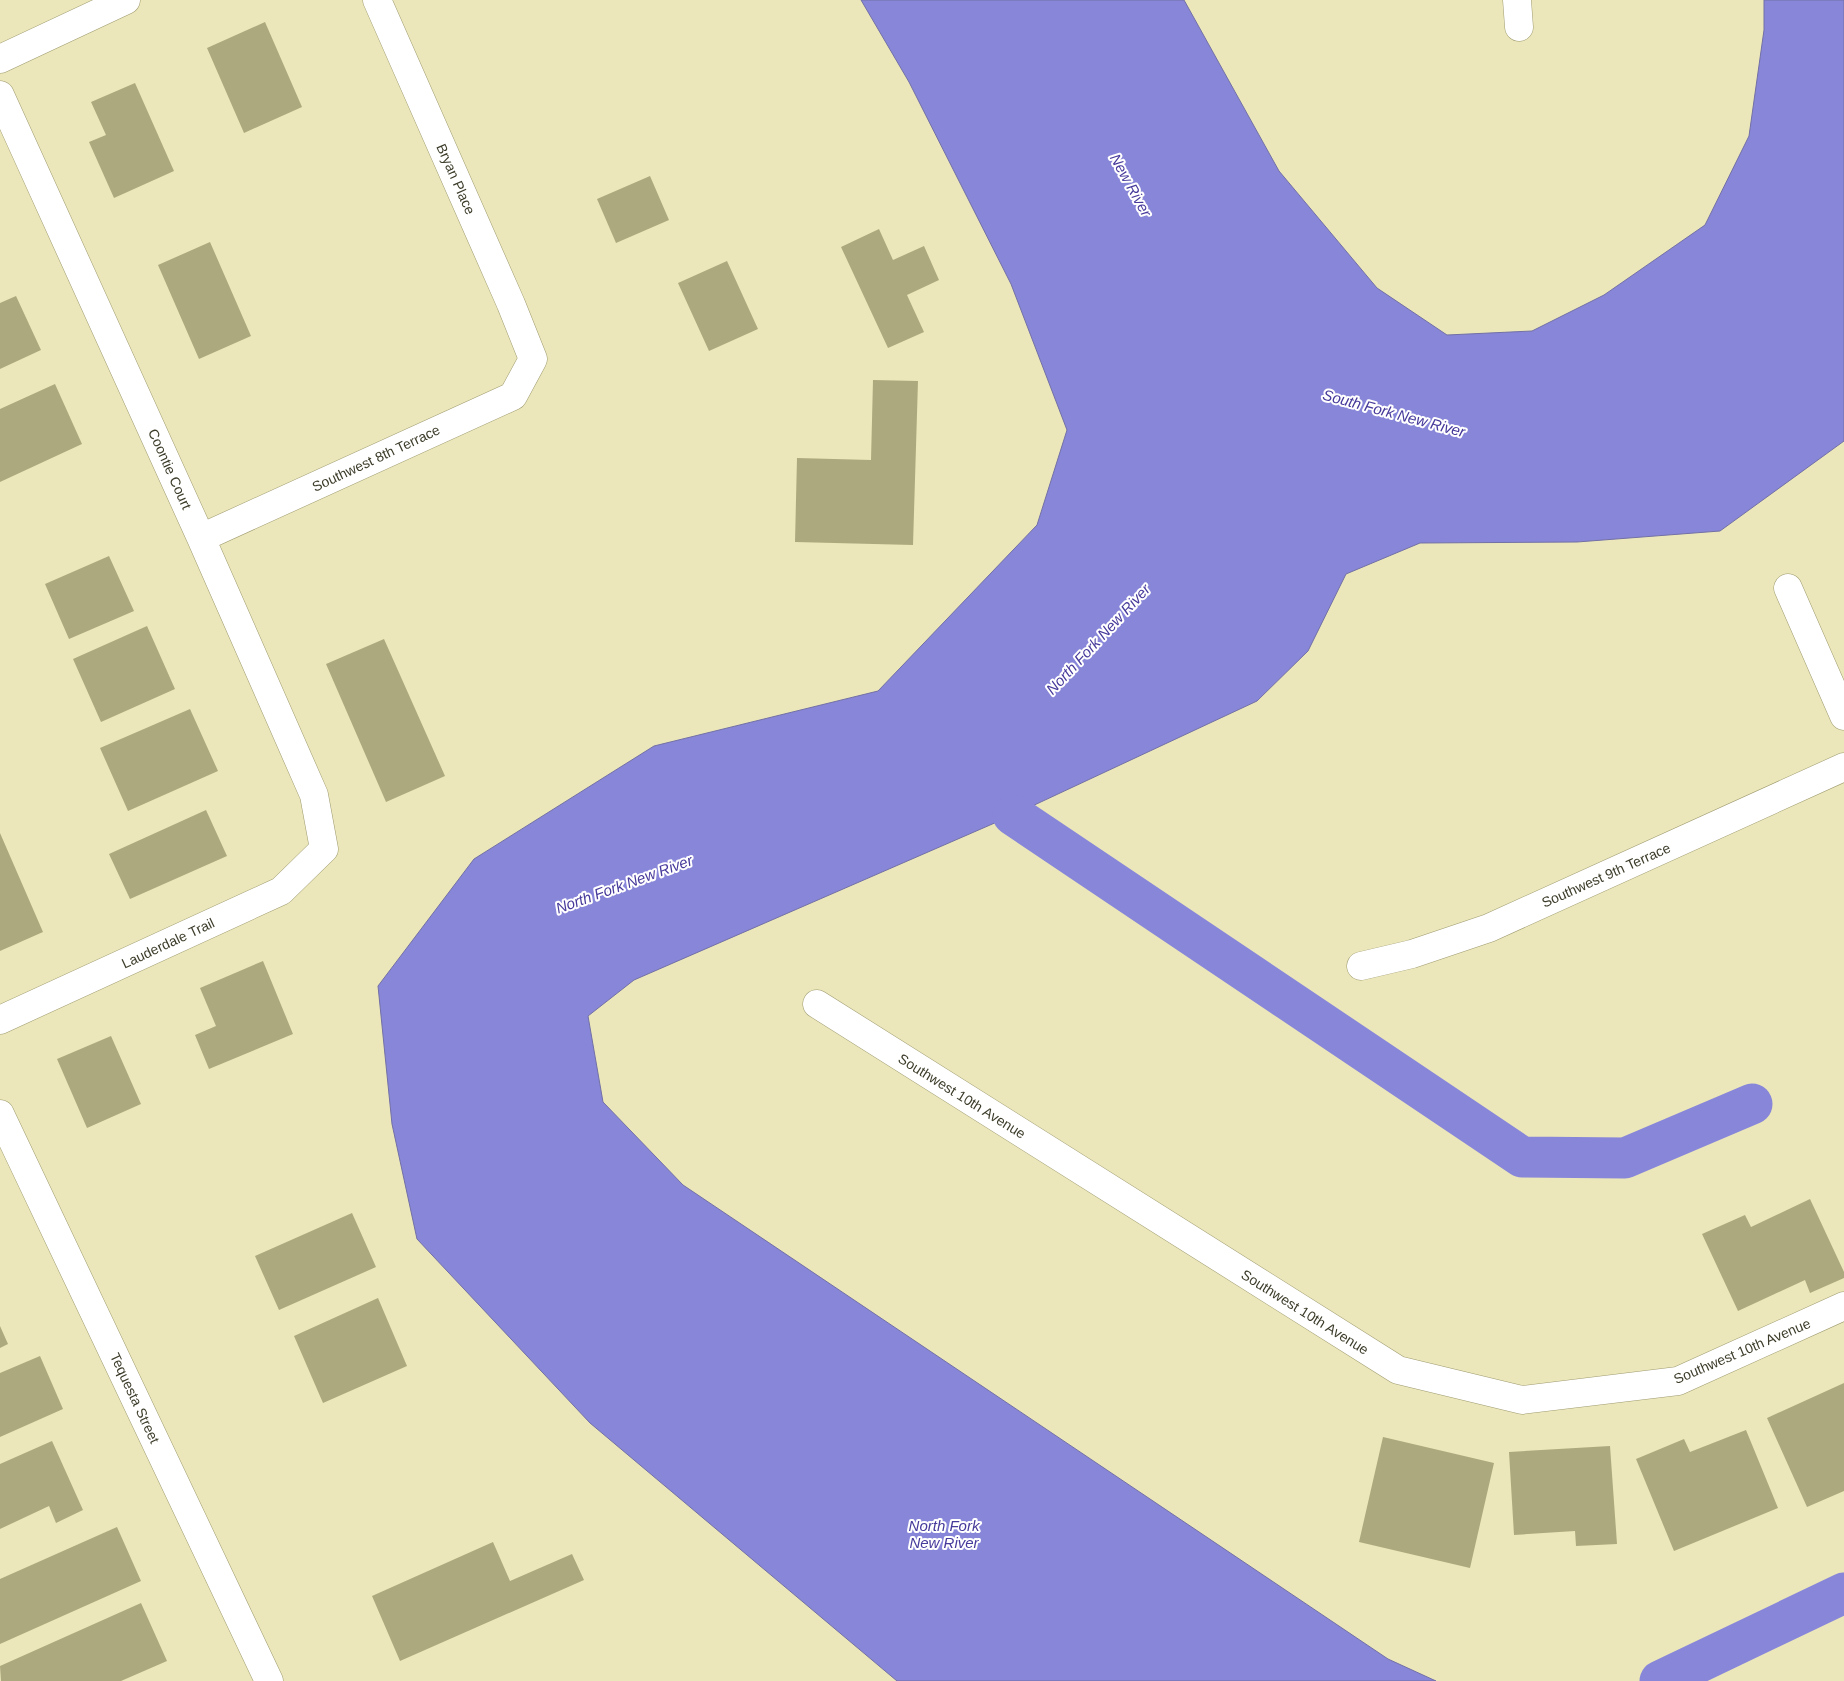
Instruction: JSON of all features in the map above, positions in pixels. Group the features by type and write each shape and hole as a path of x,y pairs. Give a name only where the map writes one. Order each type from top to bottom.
{"street":[{"path":"0,58 126,0"},
{"name":"Bryan Place","path":"377,0 507,295 533,360"},
{"path":"1517,0 1519,27"},
{"name":"Coontie Court","path":"0,94 201,538 314,795 324,849"},
{"name":"Southwest 8th Terrace","path":"201,538 513,396 533,360"},
{"path":"1788,588 1844,716"},
{"name":"Southwest 9th Terrace","path":"1361,966 1412,954 1489,928 1844,767"},
{"name":"Lauderdale Trail","path":"0,1020 281,891 324,849"},
{"name":"Southwest 10th Avenue","path":"817,1004 1398,1370 1522,1400 1678,1381 1844,1306"},
{"name":"Tequesta Street","path":"0,1114 270,1681"}],"water":[{"path":"861,0 1184,0 1279,171 1377,288 1447,335 1532,331 1604,295 1705,225 1749,136 1764,30 1764,0 1844,0 1844,441 1720,531 1577,542 1420,543 1346,574 1308,651 1257,701 1013,815 634,980 588,1016 603,1102 683,1185 1388,1659 1436,1681 897,1681 590,1423 417,1239 392,1124 378,986 474,859 654,746 878,691 1037,525 1067,430 1011,284 909,82"}],"building":[{"path":"265,22 302,107 244,133 207,48"},
{"path":"135,83 174,171 114,198 89,142 106,135 91,102"},
{"path":"650,176 669,220 616,243 597,199"},
{"path":"879,229 893,260 924,246 939,280 907,295 924,332 888,348 841,247"},
{"path":"210,242 251,336 199,359 158,265"},
{"path":"727,261 758,329 709,351 678,283"},
{"path":"16,296 41,350 0,369 0,303"},
{"path":"873,380 918,381 913,545 795,542 797,458 871,460"},
{"path":"55,384 82,444 0,482 0,409"},
{"path":"109,556 134,611 69,639 45,584"},
{"path":"147,626 175,689 101,722 73,659"},
{"path":"384,639 445,776 386,802 326,664"},
{"path":"190,709 218,771 128,811 100,748"},
{"path":"206,810 227,856 130,899 109,854"},
{"path":"0,833 43,932 0,951"},
{"path":"263,961 293,1034 209,1069 195,1035 216,1026 200,988"},
{"path":"111,1036 141,1104 87,1128 57,1059"},
{"path":"1810,1199 1844,1272 1844,1278 1810,1293 1805,1280 1738,1311 1702,1234 1745,1215 1751,1227"},
{"path":"352,1213 376,1267 279,1310 255,1256"},
{"path":"378,1298 407,1366 323,1403 294,1336"},
{"path":"0,1326 8,1344 0,1348"},
{"path":"40,1356 63,1409 0,1437 0,1373"},
{"path":"1844,1383 1844,1491 1807,1507 1767,1418"},
{"path":"1746,1430 1778,1508 1674,1551 1636,1459 1684,1439 1690,1452"},
{"path":"1383,1437 1494,1463 1470,1568 1359,1542"},
{"path":"52,1441 83,1510 56,1523 49,1506 0,1529 0,1464"},
{"path":"1610,1446 1617,1544 1576,1546 1575,1531 1514,1535 1509,1452"},
{"path":"117,1527 141,1581 0,1644 0,1579"},
{"path":"493,1542 510,1581 572,1554 584,1580 400,1661 372,1596"},
{"path":"141,1603 167,1661 121,1681 1,1681 0,1666"}],"waterway":[{"path":"1013,815 1522,1157 1625,1158 1752,1104"},
{"path":"1660,1681 1844,1593"}],"water label":[{"name":"New River","path":"1131,185"},
{"name":"South Fork New River","path":"1394,413"},
{"name":"North Fork New River","path":"1098,639"},
{"name":"North Fork New River","path":"624,884"},
{"name":"North Fork New River","path":"944,1534"}]}
